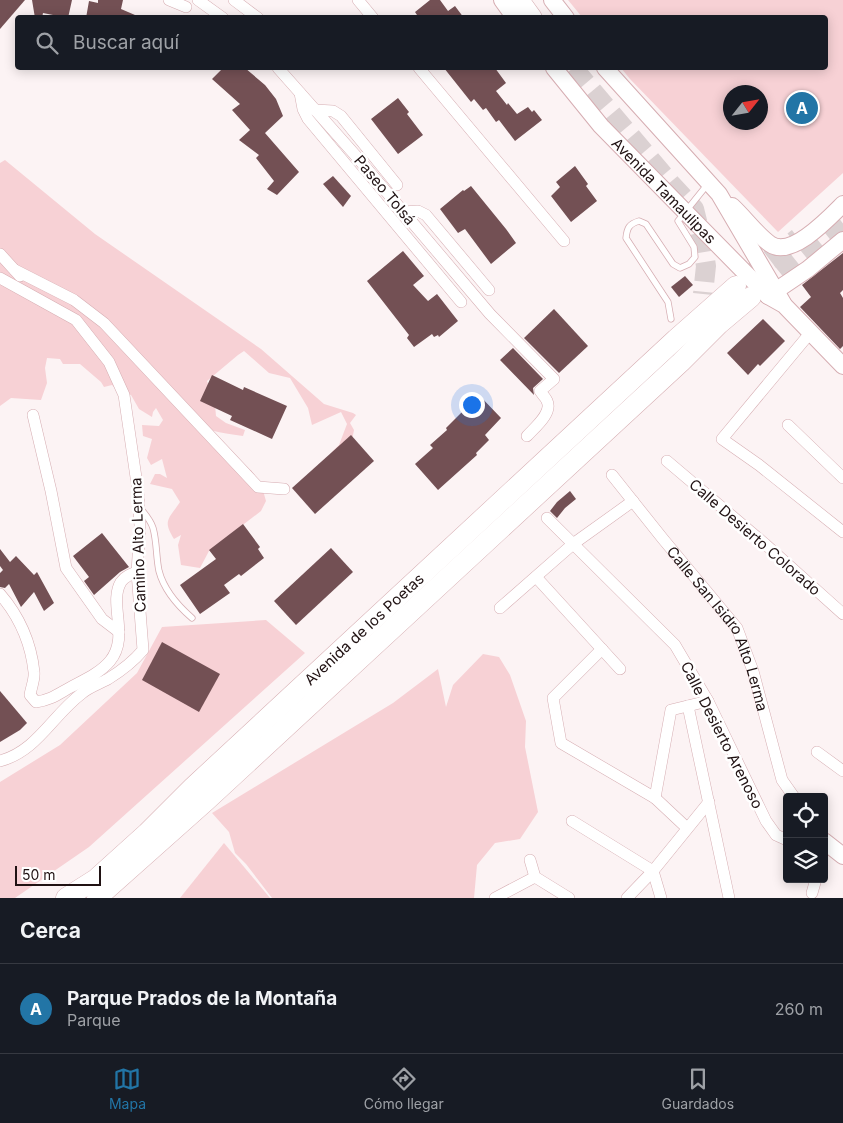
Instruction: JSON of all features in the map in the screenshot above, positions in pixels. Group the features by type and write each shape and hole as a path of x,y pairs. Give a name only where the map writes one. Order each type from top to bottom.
{"highway":[{"path":"519,0 530,15"},
{"path":"676,338 758,292"},
{"name":"Avenida de los Poetas","path":"66,898 96,879 147,833 200,794 681,362 719,324 758,292"},
{"path":"676,338 702,294"},
{"name":"Avenida de los Poetas","path":"97,898 200,794 676,338"}],"street":[{"path":"169,0 186,7"},
{"path":"198,0 207,15"},
{"path":"198,0 219,15"},
{"path":"234,0 254,15"},
{"path":"358,0 370,15"},
{"path":"502,0 514,15"},
{"path":"552,0 564,15"},
{"path":"270,70 285,85"},
{"name":"Paseo Tolsá","path":"280,70 490,314 554,379 540,391 547,401 549,407 547,412 527,436"},
{"path":"420,70 564,241"},
{"name":"Avenida Tamaulipas","path":"556,70 601,126 685,212 758,292 784,305 843,366"},
{"name":"Avenida Tamaulipas","path":"607,70 713,188 756,258 758,292"},
{"path":"300,92 303,109 308,120 461,302"},
{"path":"315,110 333,111 341,116 397,185"},
{"path":"713,188 771,245 780,248 790,247 809,235 843,204"},
{"path":"403,212 418,211 426,215 489,290"},
{"path":"758,292 808,269 843,240"},
{"path":"0,254 47,304"},
{"path":"14,270 74,300 104,323 258,488 284,489"},
{"name":"Camino Alto Lerma","path":"0,278 76,320 110,362 124,394 140,507 137,572 143,650 123,669 81,693 32,746 10,759 0,761"},
{"path":"811,332 722,439 759,465 843,532"},
{"path":"33,415 51,491 66,568 102,619 119,632"},
{"path":"788,425 843,478"},
{"name":"Calle Desierto Colorado","path":"668,461 843,614"},
{"name":"Calle San Isidro Alto Lerma","path":"612,475 737,628 753,671 782,780 791,793"},
{"path":"500,608 573,544 633,501"},
{"name":"Calle Desierto Arenoso","path":"546,518 675,645 708,700 766,821 776,834 783,838"},
{"path":"0,594 14,610 27,639 34,674 30,695 36,702 48,701 90,678 110,661 117,646 119,632 117,594 121,582 127,576 137,572"},
{"path":"536,577 620,669"},
{"path":"602,649 553,698 561,743 655,798 687,828"},
{"path":"655,798 671,710 708,700"},
{"path":"688,706 729,898"},
{"path":"817,752 843,771"},
{"path":"627,898 653,871 709,802"},
{"path":"572,821 653,871 661,898"},
{"path":"829,845 843,856"},
{"path":"530,860 536,877 569,898"},
{"path":"495,898 536,877"},
{"path":"812,893 815,883"}],"lane":[{"path":"671,319 668,302 626,238 627,229 631,224 639,221 646,224 673,264 680,268 689,264 695,257 694,247 678,221 685,212 713,188"},
{"path":"140,507 149,518 154,529 158,566 164,584 170,596 192,618"}],"shaded area":[{"path":"568,0 843,0 843,173 778,232 623,70 828,70 828,15 580,15"},
{"path":"5,160 95,234 261,349 324,404 356,415 350,423 354,430 351,445 331,453 339,445 347,424 341,412 312,425 308,408 290,378 269,373 244,351 207,381 215,405 216,416 226,423 245,430 243,436 210,430 241,468 251,470 262,487 266,501 261,511 209,551 200,568 181,565 178,545 181,535 174,539 168,528 168,520 180,502 172,489 150,484 155,474 160,474 167,478 162,459 151,465 147,458 152,439 143,436 142,425 159,426 163,420 156,408 152,417 139,409 131,395 120,393 112,385 104,387 101,382 80,364 63,364 60,359 47,358 45,368 47,383 41,400 11,398 0,406 0,163"},
{"path":"266,620 305,653 89,847 15,898 0,898 0,782 60,745 137,673 162,627"},
{"path":"483,654 499,657 510,675 526,721 525,747 538,812 520,839 495,843 477,865 474,898 272,898 246,864 235,853 229,832 212,813 393,703 438,669 446,707 453,685"},
{"path":"224,843 270,898 180,898"}],"building":[{"path":"0,0 25,0 0,29"},
{"path":"32,0 72,0 69,15 43,13 43,15 34,15"},
{"path":"98,0 123,0 121,9 135,15 87,15 89,1 98,3"},
{"path":"430,0 440,0 448,11 455,6 462,15 417,15 415,12"},
{"path":"221,70 247,70 265,85 276,99 283,116 265,133 299,172 277,195 267,189 274,181 256,158 259,155 239,140 250,130 232,110 240,104 212,79"},
{"path":"446,70 496,70 506,83 496,91 507,105 508,103 517,114 528,107 532,112 534,110 542,120 515,141 499,120 496,122 486,108 483,110 474,99 471,102"},
{"path":"398,98 409,112 407,114 423,135 398,154 371,119"},
{"path":"575,166 597,201 571,222 551,196 560,187 556,182"},
{"path":"333,176 351,196 343,207 323,184"},
{"path":"471,186 516,243 491,264 465,229 458,233 440,209 463,190"},
{"path":"403,251 424,276 413,285 428,301 437,294 458,321 439,337 438,335 434,337 432,334 414,347 407,338 409,335 367,281"},
{"path":"843,253 843,290 840,293 843,298 843,346 840,349 800,307 811,297 802,285"},
{"path":"685,276 693,285 679,297 671,287"},
{"path":"554,309 588,346 559,373 524,338"},
{"path":"763,319 785,341 748,375 727,353"},
{"path":"513,348 543,379 533,388 534,395 500,360"},
{"path":"212,375 243,390 244,387 287,406 272,439 230,420 232,416 200,401"},
{"path":"479,395 501,418 485,435 489,440 476,453 477,455 438,490 415,464 433,448 430,445 447,430 446,428"},
{"path":"351,435 374,461 315,514 292,488"},
{"path":"570,491 576,499 557,518 550,511"},
{"path":"243,524 260,547 258,549 264,558 241,576 239,574 224,585 230,593 200,614 180,585 216,559 209,550"},
{"path":"102,533 129,567 120,572 94,595 84,581 89,577 73,556"},
{"path":"331,548 353,572 296,625 274,601"},
{"path":"0,549 10,562 16,556 34,575 37,572 54,603 44,611 34,592 21,607 9,584 5,588 0,587 0,573 3,570 0,566"},
{"path":"162,642 220,674 199,712 142,680"},
{"path":"0,691 27,723 20,730 0,742"}],"tunnel":[{"path":"575,70 694,209 706,266 703,294"},
{"path":"757,292 843,223"},
{"path":"746,278 798,238"}],"place":[{"name":"Parque Prados de la Montaña","path":"802,108"}]}
